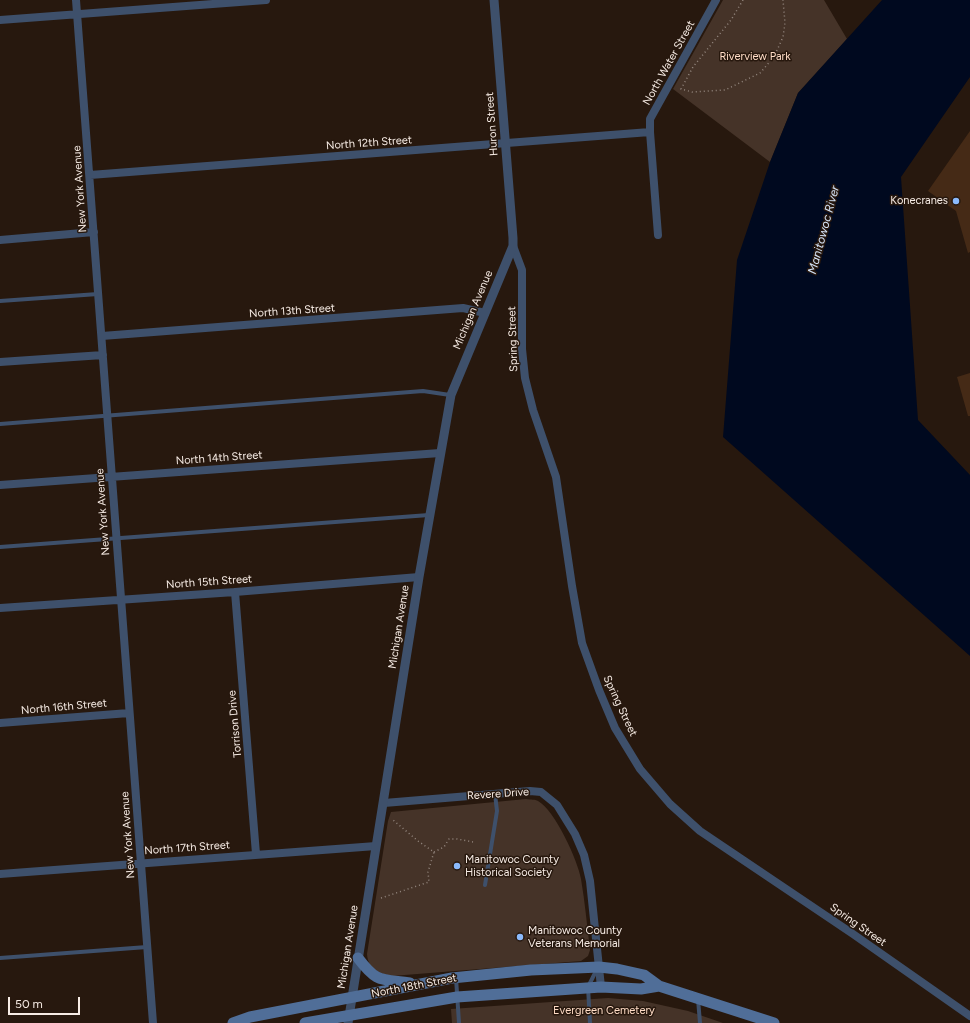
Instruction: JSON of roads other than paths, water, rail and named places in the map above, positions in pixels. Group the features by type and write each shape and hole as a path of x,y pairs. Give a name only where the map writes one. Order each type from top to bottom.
{"main road":[{"path":"358,958 371,974 378,978 420,984"},
{"name":"North 18th Street","path":"233,1023 250,1017 456,977 531,970 598,967"},
{"path":"598,967 644,975 659,986 774,1023"},
{"path":"601,987 642,989 659,986"},
{"name":"North 18th Street","path":"305,1023 349,1020 435,1000 457,997 601,987"}],"street":[{"name":"New York Avenue","path":"76,0 153,1023"},
{"path":"0,20 266,0"},
{"name":"Huron Street","path":"494,0 513,246"},
{"name":"North Water Street","path":"658,235 650,119 716,0"},
{"name":"North 12th Street","path":"90,175 650,132"},
{"path":"0,240 94,232"},
{"name":"Michigan Avenue","path":"349,1020 419,577 451,395 513,246"},
{"name":"Spring Street","path":"513,246 522,270 522,349 525,378 533,410 556,477 582,643 615,728 640,769 670,804 700,831 853,934 970,1016"},
{"name":"North 13th Street","path":"102,336 463,308 485,313"},
{"path":"0,362 103,355"},
{"name":"North 14th Street","path":"0,485 440,453"},
{"name":"North 15th Street","path":"0,608 235,592 419,577"},
{"name":"Torrison Drive","path":"235,592 256,854"},
{"name":"North 16th Street","path":"0,723 129,713"},
{"name":"Revere Drive","path":"384,803 530,791 541,792 557,805 575,834 584,855 589,875 601,987"},
{"name":"North 17th Street","path":"0,874 376,846"}],"lane":[{"path":"0,301 98,294"},
{"path":"0,424 423,391 451,395"},
{"path":"0,547 430,515"},
{"path":"485,885 497,811 495,794"},
{"path":"0,958 147,947"},
{"path":"590,1023 588,987 598,967"},
{"path":"456,977 459,1023"},
{"path":"698,998 700,1023"}],"water":[{"name":"Manitowoc River","path":"882,0 970,0 970,77 901,177 918,420 970,475 970,656 723,437 737,260 770,162 798,93"}],"place":[{"name":"Konecranes","path":"956,201"},
{"name":"Manitowoc County Historical Society","path":"457,866"},
{"name":"Manitowoc County Veterans Memorial","path":"520,937"}],"park label":[{"name":"Riverview Park","path":"755,57"},
{"name":"Evergreen Cemetery","path":"604,1011"}]}
